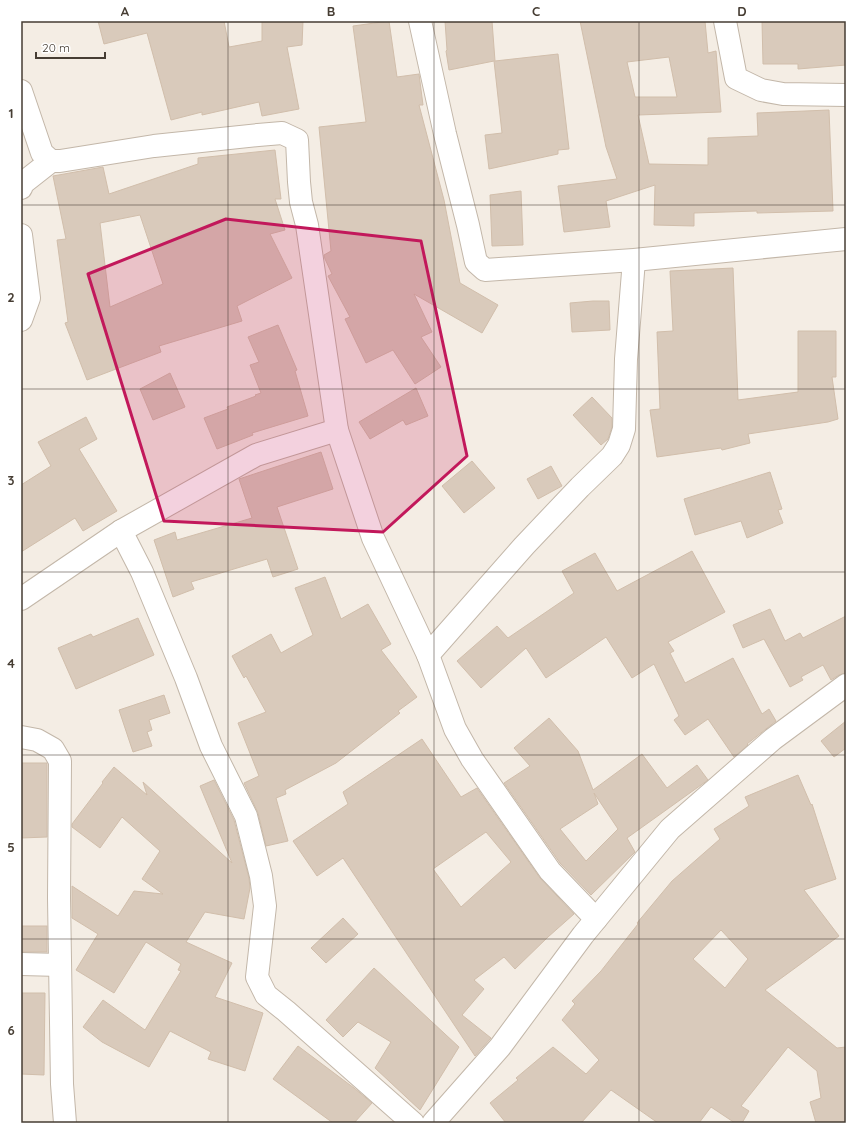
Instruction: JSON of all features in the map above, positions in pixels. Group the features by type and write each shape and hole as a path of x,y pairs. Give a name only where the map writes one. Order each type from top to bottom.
{"street":[{"path":"420,21 445,134 476,262 485,270 634,260 846,239"},
{"path":"725,21 736,78 761,90 783,94 846,95"},
{"path":"21,91 42,153 51,161"},
{"path":"21,188 22,183 51,161 60,161 154,146 258,134 282,133 297,140 301,202 307,225 337,430 373,538 428,655 455,730 472,759 550,871 596,919"},
{"path":"21,235 29,298 21,320"},
{"path":"428,655 524,546 580,487 612,456 619,445 624,429 626,359 634,260"},
{"path":"21,599 121,531 256,455 337,430"},
{"path":"121,531 142,572 186,678 211,746 246,816 261,876 265,906 257,977 266,995 413,1123"},
{"path":"433,1123 500,1047 596,919 670,829 773,739 846,685"},
{"path":"21,737 38,740 53,749 60,761 58,898 62,1084 65,1123"},
{"path":"21,964 60,965"}],"highlighted area":[{"path":"226,219 421,241 467,456 383,532 164,521 88,274"}],"building":[{"path":"98,21 224,21 229,47 262,41 262,21 303,21 302,45 287,47 299,109 262,116 259,102 202,115 202,112 171,120 147,33 104,44"},
{"path":"389,21 397,77 419,74 423,105 419,105 444,200 460,283 498,305 482,333 414,294 432,332 421,337 441,367 415,384 393,350 366,363 345,319 350,317 328,276 332,274 324,255 331,251 319,127 366,122 353,26"},
{"path":"445,21 492,21 495,61 558,54 569,149 558,150 558,154 489,169 485,135 502,133 494,61 449,70 446,51"},
{"path":"580,21 705,21 708,53 716,51 721,112 638,115 649,164 708,165 708,138 758,136 757,113 829,110 833,211 694,213 694,226 654,225 655,185 606,201 610,227 564,232 558,186 617,179 606,147","holes":["669,57 677,97 635,97 627,62"]},
{"path":"762,21 846,21 846,65 798,69 798,64 763,64"},
{"path":"275,150 281,199 275,199 285,230 270,234 292,278 237,306 242,321 159,346 161,352 87,380 65,323 68,322 57,240 66,239 53,176 103,167 109,194 198,164 198,158","holes":["140,215 163,284 110,307 100,223"]},
{"path":"521,191 523,245 492,246 490,195"},
{"path":"733,268 738,400 798,392 798,331 836,331 836,377 832,377 838,419 828,422 748,434 750,443 722,450 721,448 657,457 650,410 660,409 657,332 673,331 670,271"},
{"path":"609,301 610,330 572,332 570,303"},
{"path":"278,325 297,370 295,371 308,416 252,433 253,435 217,449 204,418 228,409 227,407 261,393 250,365 259,362 248,337"},
{"path":"170,373 185,407 153,420 140,389"},
{"path":"416,388 428,416 406,425 403,420 370,439 359,422"},
{"path":"592,397 612,418 612,427 608,439 601,445 573,415"},
{"path":"86,417 97,439 79,449 117,511 83,531 75,518 21,552 21,485 51,466 38,442"},
{"path":"321,452 333,489 277,507 298,569 273,577 267,559 191,582 194,589 173,597 154,540 175,532 177,540 252,518 239,479"},
{"path":"472,461 495,488 464,513 442,486"},
{"path":"551,466 562,486 538,499 527,479"},
{"path":"770,472 782,509 778,510 783,523 747,538 741,521 695,535 684,499"},
{"path":"692,551 725,612 668,642 674,651 670,653 685,683 733,658 762,714 769,709 776,721 747,744 748,745 734,757 708,719 685,735 674,720 679,716 654,664 632,678 606,637 546,678 526,648 481,688 457,661 497,626 508,638 574,593 562,571 595,553 617,591"},
{"path":"325,577 341,619 368,604 391,644 381,650 417,697 398,711 400,713 336,763 285,790 286,794 276,798 288,841 266,846 258,813 244,783 259,776 238,723 266,712 246,676 244,678 232,656 271,634 281,653 313,635 295,588"},
{"path":"770,609 785,641 800,633 803,638 846,616 846,673 831,680 823,665 801,677 803,680 790,687 764,639 743,648 733,625"},
{"path":"138,618 154,655 76,689 58,648 91,634 93,637"},
{"path":"164,695 170,713 149,720 152,730 147,732 152,746 133,752 119,710"},
{"path":"549,718 578,751 593,790 642,754 667,788 697,765 708,780 627,838 635,852 591,895 560,863 504,783 530,766 514,748","holes":["594,793 618,829 586,861 560,829 598,804"]},
{"path":"846,721 846,748 834,757 821,741"},
{"path":"422,739 461,797 477,788 540,878 574,914 515,969 504,957 474,980 484,989 462,1015 491,1038 475,1056 343,858 317,876 293,841 348,804 343,792","holes":["486,832 511,862 461,907 433,869"]},
{"path":"21,763 47,763 47,837 21,838"},
{"path":"114,767 147,795 143,782 232,863 200,786 214,780 234,820 249,878 250,888 244,919 205,912 186,942 232,963 215,997 263,1013 245,1071 208,1059 211,1052 170,1031 149,1067 102,1042 83,1027 103,1000 145,1030 181,971 178,970 181,964 146,942 114,993 76,970 98,934 72,918 72,886 118,916 134,891 163,894 142,879 160,851 122,817 100,848 72,827 72,824"},
{"path":"798,775 811,805 812,804 836,879 804,890 839,936 765,990 837,1048 846,1047 846,1123 816,1123 810,1102 821,1098 817,1071 788,1047 741,1106 749,1111 742,1123 735,1123 711,1107 699,1123 658,1123 611,1090 581,1123 506,1123 490,1103 518,1080 516,1078 553,1047 586,1074 599,1060 562,1020 575,1004 572,1001 601,971 638,924 637,923 672,881 720,839 714,829 749,806 745,797","holes":["721,930 748,959 725,988 693,959"]},
{"path":"343,918 358,934 326,963 311,948"},
{"path":"21,926 47,926 47,952 21,952"},
{"path":"374,968 459,1047 420,1110 375,1068 391,1042 358,1022 343,1037 326,1020"},
{"path":"21,993 45,993 44,1075 21,1074"},
{"path":"298,1046 372,1103 354,1123 333,1123 273,1079"}]}
